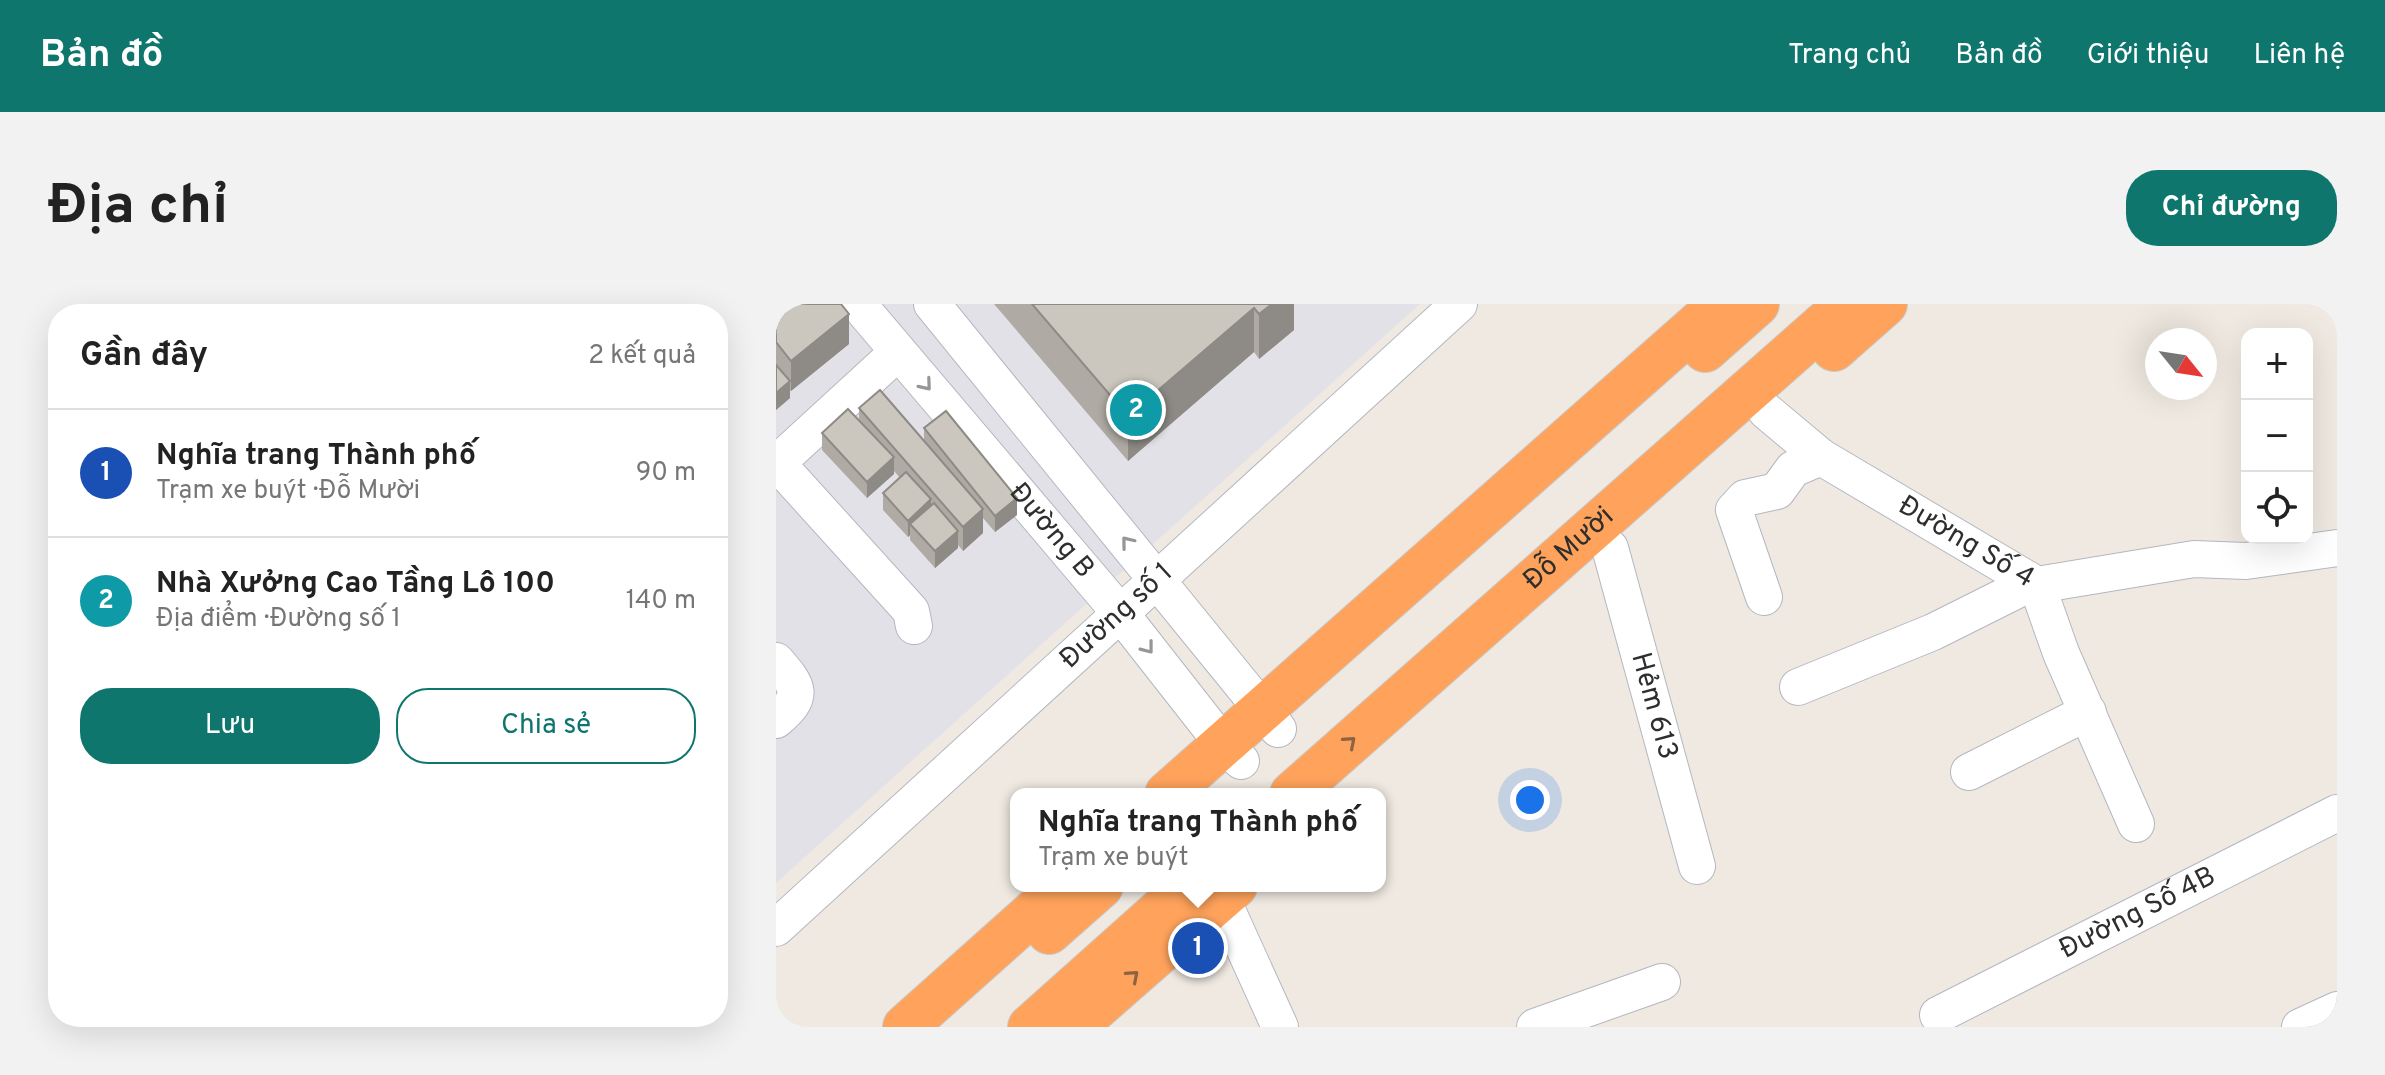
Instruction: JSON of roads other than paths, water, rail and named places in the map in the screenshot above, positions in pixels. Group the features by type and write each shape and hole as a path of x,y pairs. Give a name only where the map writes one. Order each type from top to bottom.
{"highway":[{"name":"Đỗ Mười","path":"1271,720 1721,304"},
{"name":"Đỗ Mười","path":"1176,788 1232,752 1271,720 1757,304"},
{"name":"Đỗ Mười","path":"1299,788 1847,304"},
{"name":"Đỗ Mười","path":"1345,788 1885,304"},
{"name":"Đỗ Mười","path":"1208,788 1232,752"},
{"path":"905,1027 1056,892"},
{"path":"943,1027 1094,892"},
{"path":"1030,1027 1211,892"},
{"path":"1074,1027 1212,892"}],"street":[{"name":"Đường B","path":"858,304 1121,614 1232,752"},
{"name":"Đường B","path":"932,304 1271,720"},
{"name":"Đường số 1","path":"776,928 1459,304"},
{"path":"898,352 777,463 911,611 914,626"},
{"name":"Đường Số 4","path":"1766,411 1821,457 2030,582 2194,559 2246,561 2336,550"},
{"path":"1764,597 1734,510 1745,498 1777,491 1793,469 1821,457"},
{"name":"Hẻm 613","path":"1610,548 1697,866"},
{"path":"1798,687 1933,632 2030,582 2136,824"},
{"path":"776,661 795,685 796,695 792,706 776,720"},
{"path":"1969,772 2088,712"},
{"name":"Đường Số 4B","path":"1938,1015 2337,813"},
{"path":"1216,892 1280,1027"},
{"path":"1535,1027 1662,982"},
{"path":"2300,1027 2337,1010"}],"place":[{"name":"Nhà Xưởng Cao Tầng Lô 100","path":"1136,410"},
{"name":"Nghĩa trang Thành phố","path":"1198,948"}]}
